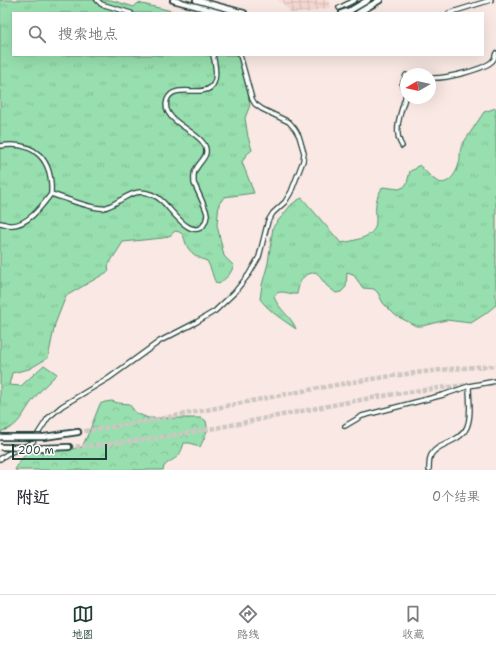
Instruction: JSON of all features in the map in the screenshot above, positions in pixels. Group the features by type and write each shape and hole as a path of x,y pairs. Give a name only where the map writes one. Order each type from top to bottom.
{"street":[{"path":"97,0 101,4 128,12"},
{"path":"173,0 217,12"},
{"path":"196,0 235,12"},
{"path":"339,8 355,0"},
{"path":"344,12 368,0"},
{"path":"360,12 380,0"},
{"path":"452,12 478,2 491,0"},
{"path":"436,77 477,70 494,60 496,52"},
{"path":"50,194 92,207 103,208 129,195 140,192 149,193 161,200 187,227 194,229 203,226 206,221 207,214 194,183 194,178 195,171 205,158 206,152 204,144 172,117 167,110 166,101 169,95 175,91 198,91 210,88 216,75 214,56"},
{"path":"0,459 7,454 32,443 48,418 62,406 109,378 160,342 215,311 234,293 249,274 259,257 268,222 273,213 285,202 291,192 303,161 304,152 299,136 289,122 255,104 252,99 240,56"},
{"path":"402,146 399,141 397,125 403,104"},
{"path":"0,146 18,144 39,153 47,164 50,174 50,194 31,217 22,223 10,225 0,223"},
{"path":"345,426 362,416 443,395 469,386 496,382"},
{"path":"429,470 430,456 433,451 459,437 467,427 469,421 469,386"},
{"path":"0,437 44,436 78,432"},
{"path":"0,447 69,447"}],"shaded area":[{"path":"277,0 328,0 331,7 308,12 290,12 282,2"}],"green space":[{"path":"0,0 111,0 134,7 138,3 176,12 12,12 12,56 239,56 245,76 250,105 245,118 252,150 246,155 242,162 254,193 224,197 219,204 217,225 224,256 234,266 229,275 219,284 216,283 207,261 192,253 186,245 183,235 175,231 171,235 163,238 123,242 108,266 109,271 66,296 55,324 48,358 29,369 12,373 9,385 21,386 44,365 57,374 39,393 17,423 2,431 0,435"},
{"path":"496,108 496,305 471,323 446,320 416,326 395,315 383,303 378,293 374,289 363,288 353,274 347,272 346,287 341,292 336,293 327,286 316,272 307,275 302,279 297,294 282,292 277,293 274,297 276,302 292,321 296,329 281,319 264,304 260,299 268,263 273,227 291,205 302,198 341,243 359,239 369,234 374,229 376,222 376,206 378,197 383,187 399,189 404,187 407,183 410,171 419,165 431,177 439,182 444,183 451,179 460,161 462,145 484,112"},
{"path":"112,401 129,404 136,413 148,418 202,418 206,421 206,435 200,447 190,443 184,443 179,455 164,466 163,470 15,470 26,454 30,452 39,450 60,451 82,447 100,404"}],"tunnel":[{"path":"78,432 183,415 287,394 391,376 496,366"},
{"path":"488,384 496,383"},
{"path":"69,447 119,443 170,436 369,398 470,385"}]}
